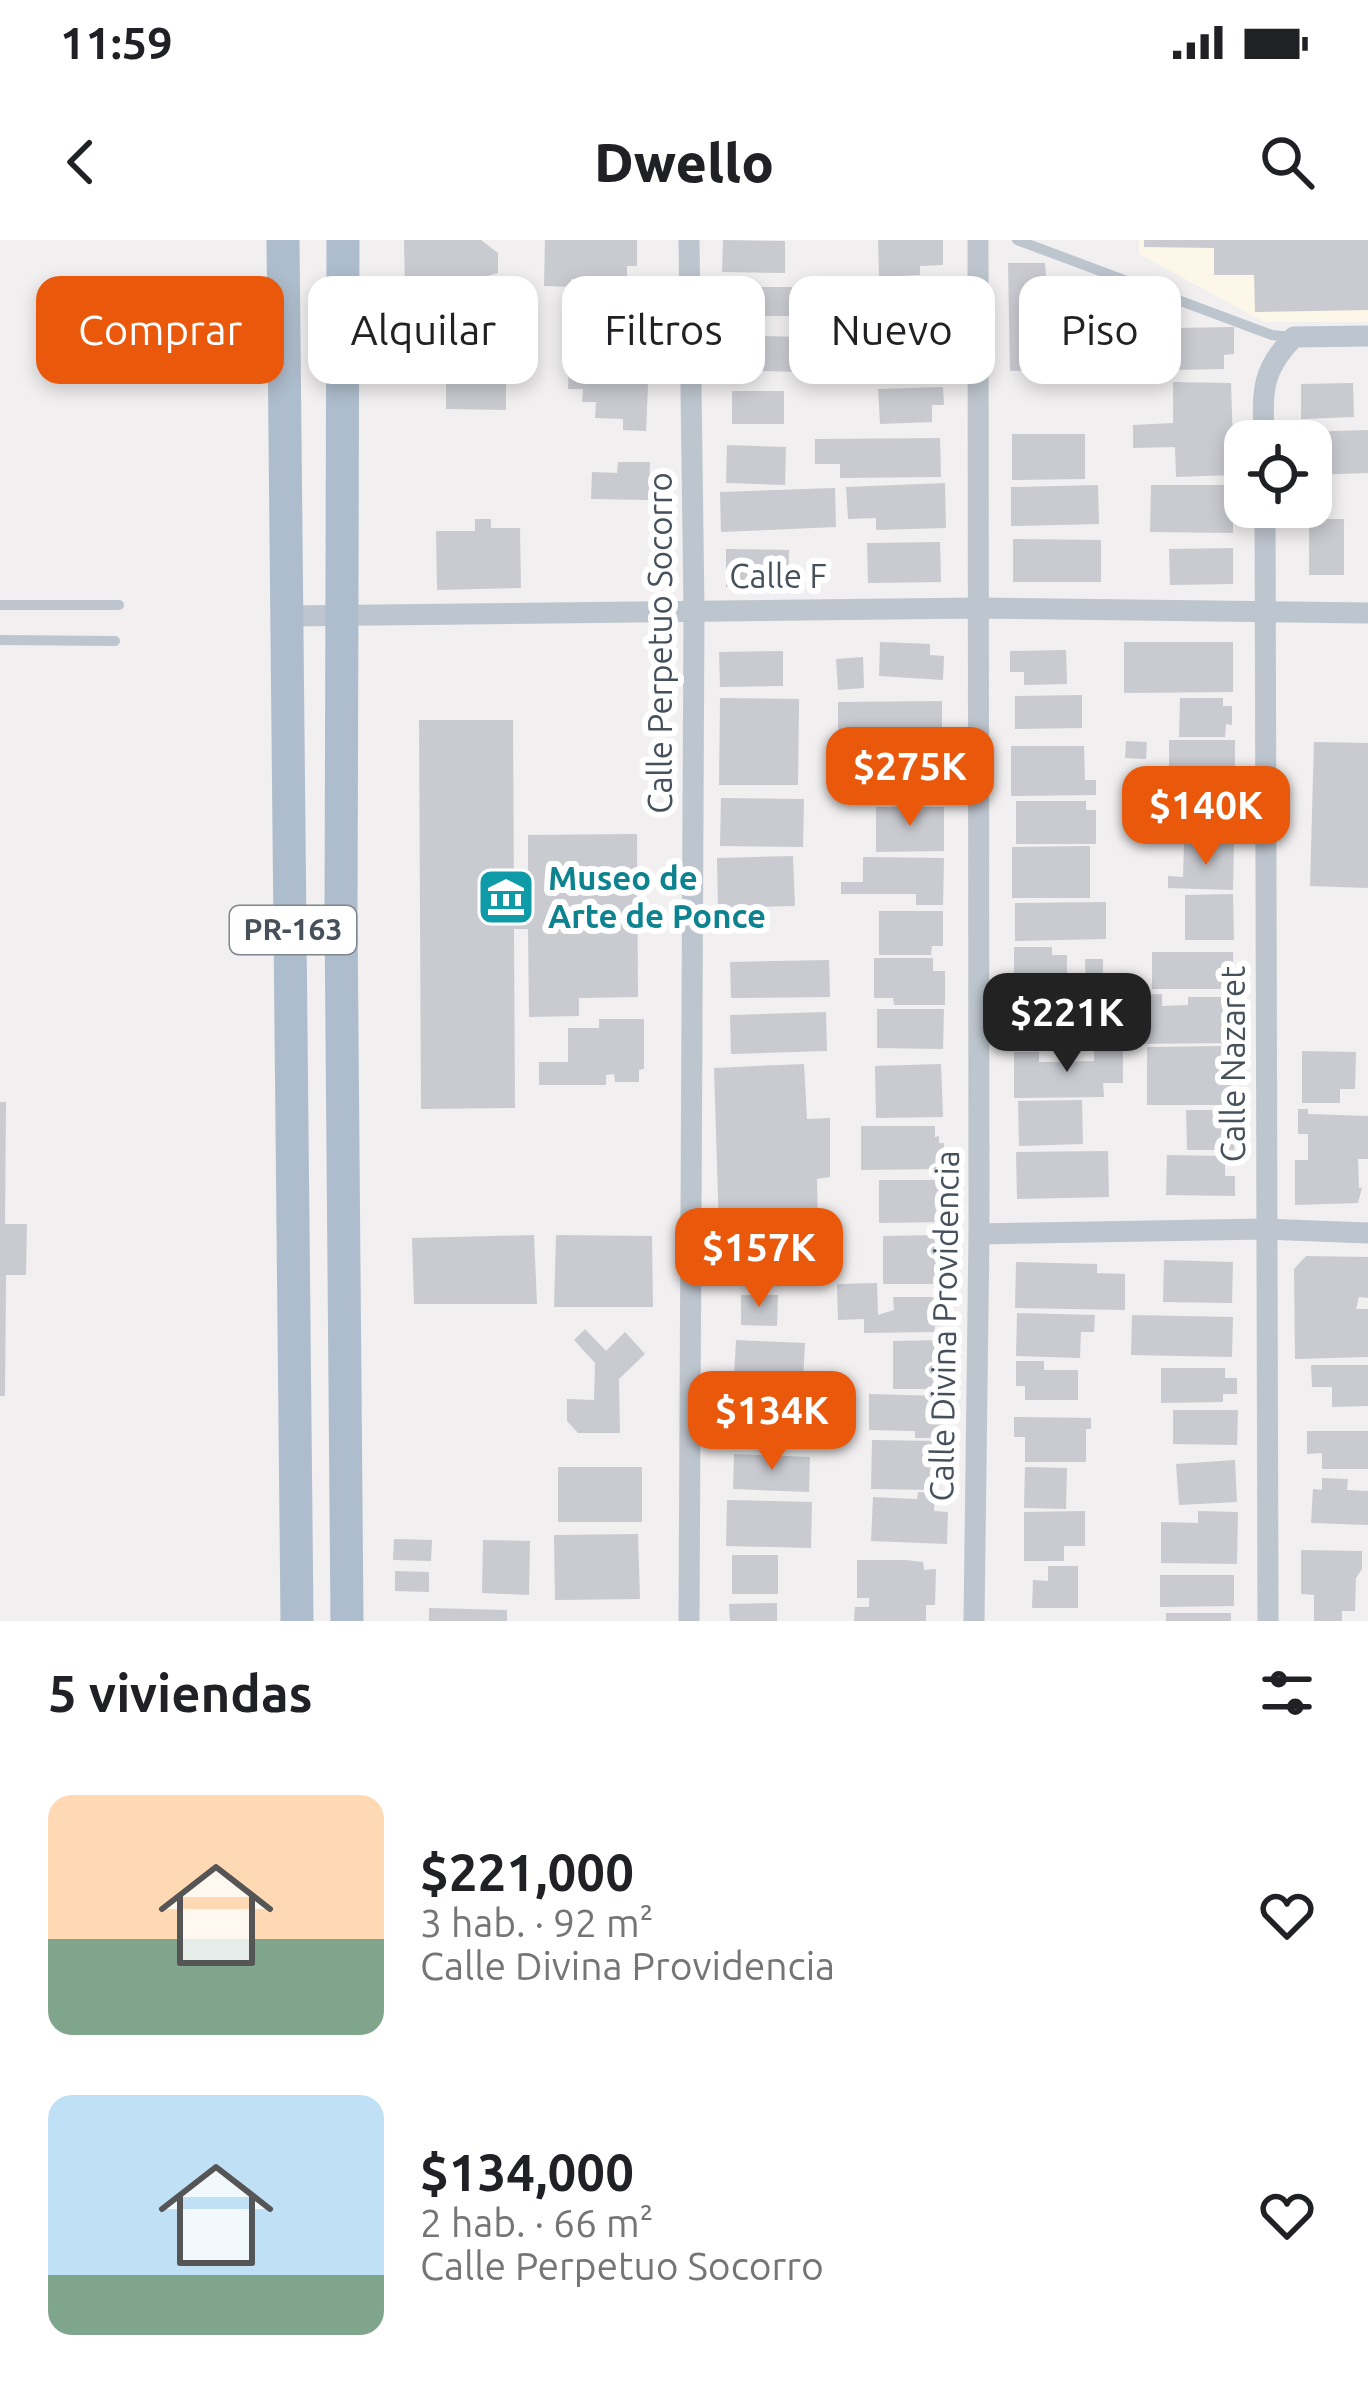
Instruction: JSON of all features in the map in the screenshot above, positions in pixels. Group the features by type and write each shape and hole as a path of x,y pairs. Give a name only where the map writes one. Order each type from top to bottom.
{"main road":[{"name":"PR-163","path":"284,240 297,1621"},
{"name":"PR-163","path":"343,240 347,1621"}],"street":[{"name":"Calle Perpetuo Socorro","path":"689,240 694,610 689,1621"},
{"name":"Calle Divina Providencia","path":"974,1621 979,1234 978,240"},
{"path":"1264,420 1263,394 1273,358 1294,337 1368,336"},
{"name":"Calle Nazaret","path":"1265,528 1268,1621"},
{"name":"Calle F","path":"289,616 978,608 1368,613"},
{"path":"979,1234 1266,1229 1368,1233"}],"lane":[{"path":"1017,240 1272,335 1294,337"},
{"path":"0,605 119,605"},
{"path":"0,640 115,641"}],"shaded area":[{"path":"1139,240 1368,240 1368,322 1264,322 1139,254"}],"building":[{"path":"404,240 481,240 498,253 498,273 487,276 405,276"},
{"path":"545,240 637,240 637,266 627,266 627,276 562,276 562,287 544,286"},
{"path":"723,240 785,241 785,273 722,272"},
{"path":"878,240 943,240 943,265 920,266 920,275 879,276"},
{"path":"1144,240 1368,240 1368,310 1255,312 1254,275 1214,275 1214,248 1144,247"},
{"path":"1008,263 1045,263 1046,276 1019,276 1019,371 1010,371"},
{"path":"765,287 789,287 789,316 765,316"},
{"path":"1234,327 1234,354 1224,355 1224,369 1181,370 1181,328"},
{"path":"765,336 789,337 789,372 765,371"},
{"path":"1231,383 1232,420 1224,420 1224,475 1176,477 1175,447 1133,448 1133,425 1173,423 1173,384"},
{"path":"1353,383 1354,417 1301,419 1301,384"},
{"path":"446,384 506,384 506,410 446,409"},
{"path":"568,384 648,384 646,431 623,430 623,419 595,418 596,402 582,402 583,389 568,389"},
{"path":"943,387 944,405 932,405 932,422 880,424 878,389"},
{"path":"732,391 784,391 784,424 732,424"},
{"path":"1368,430 1368,473 1332,474 1332,431"},
{"path":"1012,434 1085,434 1085,479 1012,480"},
{"path":"940,438 941,477 840,478 840,464 815,464 815,439"},
{"path":"727,445 786,447 785,485 726,483"},
{"path":"618,462 650,462 649,500 591,499 592,472 617,473"},
{"path":"945,483 946,528 876,530 876,518 848,519 846,487"},
{"path":"1098,485 1099,524 1011,526 1011,487"},
{"path":"1151,485 1224,485 1224,528 1233,528 1233,533 1150,532"},
{"path":"835,488 836,527 721,532 720,492"},
{"path":"475,519 491,519 491,528 520,528 521,588 437,590 436,531 475,531"},
{"path":"1332,519 1344,519 1344,575 1309,575 1309,528 1332,528"},
{"path":"1013,539 1101,540 1101,582 1013,582"},
{"path":"940,542 941,582 868,583 867,543"},
{"path":"1233,548 1233,584 1170,585 1169,549"},
{"path":"726,549 789,550 788,588 726,587"},
{"path":"880,642 930,644 930,655 944,656 943,680 879,676"},
{"path":"1124,642 1233,642 1233,692 1124,693"},
{"path":"1066,650 1067,684 1024,685 1024,672 1010,672 1010,651"},
{"path":"783,651 783,686 720,687 719,652"},
{"path":"863,657 864,688 838,690 836,659"},
{"path":"1082,695 1082,728 1015,729 1015,696"},
{"path":"720,698 799,699 798,785 719,785"},
{"path":"1180,698 1223,698 1223,706 1232,706 1232,725 1226,724 1225,737 1179,737"},
{"path":"942,701 942,744 838,745 838,702"},
{"path":"419,720 513,720 514,900 528,900 528,835 637,834 638,997 579,998 579,1016 529,1017 528,929 514,929 515,1108 421,1109"},
{"path":"1169,740 1235,740 1235,785 1169,784"},
{"path":"1126,741 1147,742 1146,759 1125,758"},
{"path":"1314,742 1368,743 1368,888 1310,886"},
{"path":"1011,746 1084,746 1085,780 1096,780 1096,795 1011,796"},
{"path":"894,756 930,756 930,766 944,766 945,797 881,798 881,768 895,767"},
{"path":"1166,791 1225,791 1224,817 1236,817 1236,838 1166,837"},
{"path":"721,798 804,799 803,847 720,846"},
{"path":"1016,801 1086,801 1086,810 1096,810 1096,844 1016,844"},
{"path":"876,807 944,807 944,851 876,852"},
{"path":"1184,843 1234,844 1233,890 1168,888 1168,876 1183,877"},
{"path":"1090,846 1090,898 1012,898 1012,847"},
{"path":"793,856 795,906 718,908 717,858"},
{"path":"863,857 944,858 943,905 916,905 916,894 841,894 841,882 863,882"},
{"path":"1233,894 1234,940 1185,940 1185,895"},
{"path":"1106,902 1106,939 1015,941 1015,903"},
{"path":"879,911 943,911 943,946 932,946 931,955 879,955"},
{"path":"1014,947 1052,947 1052,955 1067,955 1067,989 1014,989"},
{"path":"1152,952 1233,952 1233,989 1152,989"},
{"path":"874,958 933,958 933,971 945,971 945,1005 894,1005 893,998 874,998"},
{"path":"1085,959 1103,959 1103,992 1086,993"},
{"path":"829,960 830,997 731,998 730,962"},
{"path":"1162,994 1162,1006 1188,1005 1188,997 1233,997 1234,1043 1133,1044 1133,995"},
{"path":"1085,1003 1085,1035 1065,1036 1065,1046 1016,1047 1015,1004"},
{"path":"877,1009 944,1009 943,1049 877,1048"},
{"path":"826,1012 827,1051 731,1054 730,1015"},
{"path":"599,1019 644,1019 644,1069 639,1070 639,1082 615,1082 614,1074 606,1075 606,1085 539,1085 539,1062 568,1062 568,1028 599,1028"},
{"path":"1094,1046 1123,1046 1123,1083 1103,1083 1104,1097 1014,1098 1014,1052 1039,1052 1039,1062 1094,1061"},
{"path":"1224,1046 1224,1070 1231,1070 1232,1094 1222,1094 1222,1105 1147,1105 1147,1047"},
{"path":"1302,1051 1356,1052 1355,1089 1340,1089 1340,1103 1302,1103"},
{"path":"804,1064 807,1119 830,1118 830,1177 817,1179 818,1228 719,1230 714,1068"},
{"path":"941,1064 943,1117 876,1118 875,1066"},
{"path":"1082,1100 1083,1144 1019,1146 1018,1101"},
{"path":"0,1102 6,1102 5,1224 27,1224 26,1275 6,1275 5,1396 0,1396"},
{"path":"1298,1109 1308,1109 1308,1114 1368,1116 1368,1159 1358,1159 1362,1188 1358,1203 1295,1205 1295,1160 1308,1160 1308,1134 1298,1134"},
{"path":"1186,1110 1226,1110 1226,1121 1235,1120 1234,1150 1187,1150"},
{"path":"861,1126 935,1126 935,1137 944,1143 944,1169 861,1170"},
{"path":"1108,1151 1109,1197 1017,1199 1016,1152"},
{"path":"1167,1155 1225,1156 1225,1176 1235,1176 1235,1196 1166,1195"},
{"path":"879,1180 942,1180 943,1222 879,1223"},
{"path":"534,1235 537,1304 414,1304 412,1238"},
{"path":"556,1235 652,1236 653,1307 554,1307"},
{"path":"942,1235 943,1284 883,1284 883,1236"},
{"path":"726,1239 792,1239 792,1266 778,1267 778,1285 741,1285 741,1269 727,1269"},
{"path":"1306,1256 1368,1257 1368,1298 1359,1297 1356,1309 1368,1309 1368,1357 1295,1359 1294,1269"},
{"path":"1164,1260 1233,1262 1232,1303 1163,1302"},
{"path":"1016,1262 1097,1264 1097,1273 1125,1274 1125,1310 1015,1308"},
{"path":"877,1283 878,1315 894,1310 893,1297 935,1297 935,1306 944,1306 945,1325 935,1326 934,1332 864,1333 864,1319 838,1320 837,1284"},
{"path":"741,1295 778,1295 777,1326 741,1325"},
{"path":"1017,1313 1095,1315 1094,1332 1081,1332 1080,1358 1016,1356"},
{"path":"1132,1315 1233,1317 1232,1357 1131,1355"},
{"path":"585,1329 606,1351 625,1332 645,1354 619,1379 620,1433 578,1433 567,1421 567,1399 594,1400 595,1363 574,1340"},
{"path":"736,1340 805,1343 803,1380 734,1377"},
{"path":"944,1340 949,1348 950,1389 893,1389 893,1341"},
{"path":"1016,1361 1044,1361 1044,1370 1078,1370 1078,1400 1025,1400 1025,1386 1016,1386"},
{"path":"1311,1365 1368,1365 1368,1406 1332,1407 1332,1387 1312,1387"},
{"path":"1161,1368 1225,1368 1225,1378 1237,1378 1237,1394 1223,1394 1223,1402 1161,1403"},
{"path":"869,1394 943,1396 942,1438 915,1438 915,1431 869,1430"},
{"path":"731,1401 805,1402 805,1441 731,1439"},
{"path":"1173,1410 1238,1410 1237,1445 1173,1444"},
{"path":"1014,1417 1091,1418 1091,1429 1086,1429 1086,1462 1025,1462 1025,1437 1014,1437"},
{"path":"1307,1431 1368,1431 1368,1469 1322,1469 1322,1453 1307,1454"},
{"path":"872,1440 935,1441 935,1461 947,1461 947,1479 932,1479 932,1490 871,1489"},
{"path":"734,1454 810,1457 809,1492 733,1489"},
{"path":"1235,1460 1237,1502 1179,1505 1176,1464"},
{"path":"558,1467 642,1467 642,1522 558,1522"},
{"path":"1025,1467 1067,1468 1066,1509 1024,1508"},
{"path":"1322,1478 1348,1479 1347,1490 1368,1491 1368,1525 1311,1523 1313,1489 1322,1490"},
{"path":"918,1492 935,1493 934,1511 948,1512 947,1544 871,1541 873,1497 917,1499"},
{"path":"727,1500 812,1502 811,1548 726,1546"},
{"path":"1085,1511 1085,1546 1064,1546 1064,1561 1024,1561 1024,1512"},
{"path":"1198,1511 1238,1512 1237,1564 1161,1563 1161,1522 1198,1523"},
{"path":"638,1534 640,1599 555,1600 554,1535"},
{"path":"394,1539 432,1540 431,1561 393,1560"},
{"path":"483,1540 530,1541 529,1595 482,1593"},
{"path":"1301,1550 1362,1551 1355,1611 1342,1611 1342,1621 1314,1621 1314,1595 1301,1594"},
{"path":"732,1555 778,1555 778,1594 732,1594"},
{"path":"857,1560 923,1562 924,1570 936,1569 935,1605 926,1605 926,1621 854,1621 855,1607 869,1607 869,1598 857,1598"},
{"path":"1048,1566 1078,1566 1078,1608 1032,1608 1033,1580 1048,1581"},
{"path":"395,1571 429,1572 429,1592 395,1591"},
{"path":"1160,1575 1234,1575 1234,1606 1160,1607"},
{"path":"777,1603 777,1621 730,1621 729,1604"},
{"path":"429,1608 507,1610 507,1621 429,1621"},
{"path":"1166,1613 1231,1613 1231,1621 1166,1621"}],"place":[{"name":"Museo de Arte de Ponce","path":"506,897"}]}
